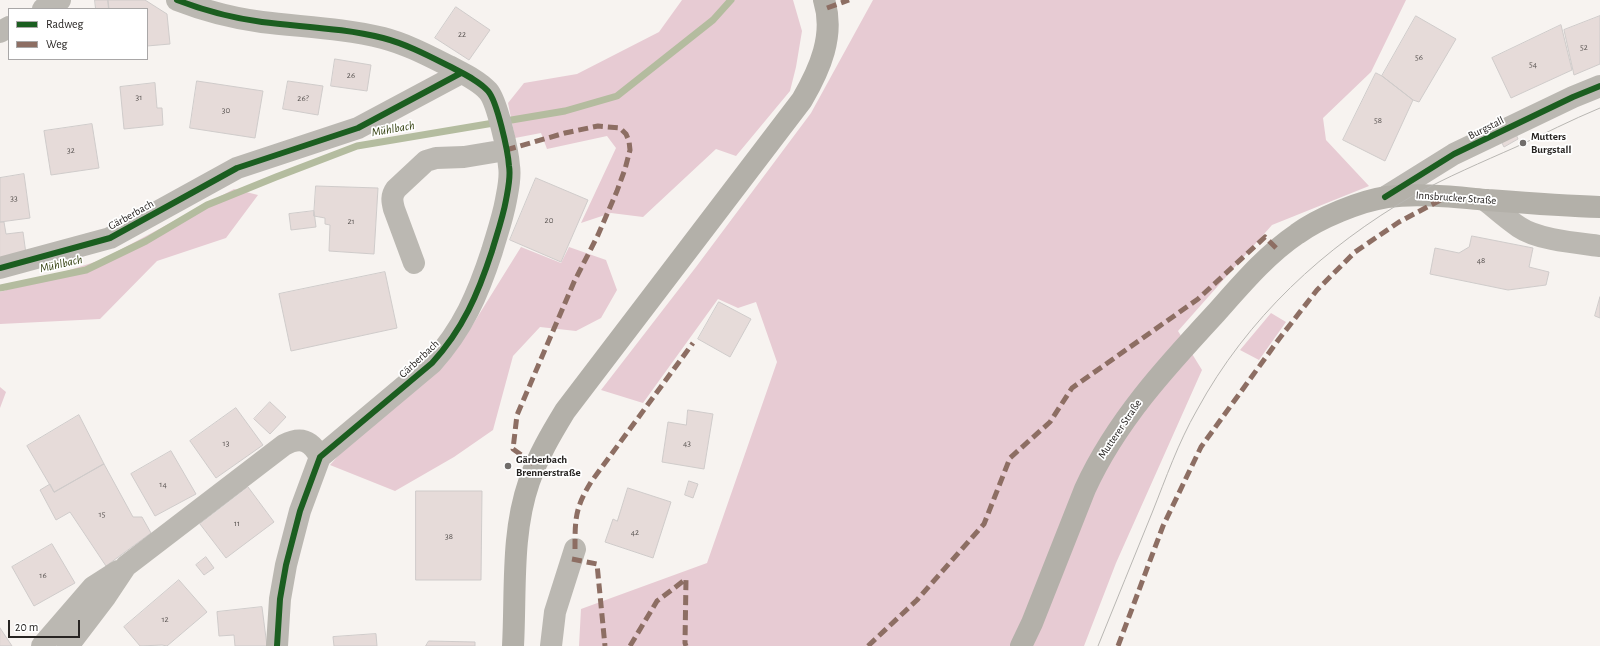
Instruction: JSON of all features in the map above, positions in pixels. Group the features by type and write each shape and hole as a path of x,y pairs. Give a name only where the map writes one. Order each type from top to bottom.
{"main road":[{"path":"513,646 515,568 518,534 528,484 543,448 566,411 802,100 815,75 826,47 828,29 827,8 824,0"},
{"name":"Innsbrucker Straße","path":"1276,249 1298,233 1336,212 1385,198 1415,195 1441,196 1600,207"},
{"name":"Mutterer Straße","path":"1021,646 1032,623 1085,489 1106,448 1142,397 1162,372 1252,273 1276,249"}],"street":[{"path":"45,8 60,0"},
{"name":"Gärberbach","path":"177,0 210,12 245,19 314,26 383,39 426,54 477,82 490,92 497,109 510,173 505,209 481,285 460,326 447,346 432,363 320,457 300,511 286,565 280,599 277,646"},
{"name":"Gärberbach","path":"0,268 110,238 237,168 358,128 461,73"},
{"name":"Burgstall","path":"1385,198 1454,154 1573,97 1600,86"},
{"path":"414,263 393,205 393,194 396,189 426,161 436,158 480,155 504,142"},
{"path":"1485,200 1520,228 1558,240 1600,246"},
{"path":"42,646 93,587 126,566 284,444 298,439 312,445 320,457"},
{"path":"551,646 555,612 575,549"},
{"path":"68,646 106,596 126,566"}],"shaded area":[{"path":"682,0 793,0 802,31 790,91 736,156 716,149 643,217 611,213 581,223 616,148 607,136 547,149 541,133 515,138 508,103 524,83 577,74 659,32"},
{"path":"873,0 1406,0 1371,72 1323,118 1326,140 1369,186 1272,225 1178,331 1202,370 1116,563 1084,646 579,646 581,609 707,563 777,362 756,302 738,308 718,299 643,403 601,390 696,267 811,113"},
{"path":"234,189 258,195 226,238 157,261 100,319 0,324 0,292 101,260"},
{"path":"521,247 561,263 569,247 606,260 617,290 601,318 576,331 540,327 513,356 493,430 454,457 395,491 330,465 364,427 465,337"},
{"path":"1271,313 1286,322 1259,360 1240,350"},
{"path":"0,387 6,392 0,408"}],"building":[{"path":"95,0 108,0 109,8 96,8"},
{"path":"108,0 145,0 167,14 170,44 148,46 148,8 109,8"},
{"path":"456,7 490,30 469,60 435,38"},
{"path":"1416,16 1456,39 1419,102 1413,100 1382,76"},
{"path":"1600,16 1600,64 1574,75 1564,30"},
{"path":"1561,25 1572,70 1511,98 1492,58"},
{"path":"335,59 371,65 367,91 331,86"},
{"path":"1376,73 1413,100 1385,161 1343,140"},
{"path":"197,81 263,91 255,138 190,128"},
{"path":"288,81 323,86 318,115 283,109"},
{"path":"155,83 157,108 162,108 163,125 124,129 120,87"},
{"path":"92,124 99,168 51,175 44,131"},
{"path":"1516,134 1518,139 1504,147 1501,141"},
{"path":"24,174 30,218 0,222 0,178"},
{"path":"536,178 588,200 561,262 510,240"},
{"path":"316,186 378,188 374,254 329,251 330,225 325,224 325,218 314,216"},
{"path":"314,211 316,227 291,230 289,214"},
{"path":"0,222 4,222 6,234 23,232 26,254 0,259"},
{"path":"1472,236 1533,248 1529,267 1549,272 1546,285 1508,290 1430,274 1435,248 1459,253 1469,247"},
{"path":"385,272 397,328 291,351 279,294"},
{"path":"1600,297 1600,318 1595,316"},
{"path":"719,302 751,319 730,357 698,339"},
{"path":"270,402 286,417 270,434 254,419"},
{"path":"236,408 263,445 216,478 190,441"},
{"path":"688,410 713,414 704,469 662,462 668,422 686,425"},
{"path":"79,415 104,464 54,492 27,446"},
{"path":"171,451 196,494 155,516 131,474"},
{"path":"104,464 133,517 142,517 151,533 106,566 70,512 56,520 40,490 50,484 54,492"},
{"path":"689,481 698,484 693,498 685,495"},
{"path":"248,487 274,522 226,558 200,524"},
{"path":"628,488 671,502 653,558 605,542 613,519 617,521"},
{"path":"416,491 482,491 481,580 416,580"},
{"path":"52,544 75,583 34,606 12,567"},
{"path":"206,557 214,568 204,575 196,565"},
{"path":"179,580 207,612 167,646 140,646 124,627"},
{"path":"262,607 267,646 235,646 234,635 219,636 217,612"},
{"path":"0,628 12,646 0,646"},
{"path":"376,634 377,646 334,646 333,637"},
{"path":"429,641 475,642 475,646 426,646"}],"waterway":[{"name":"Mühlbach","path":"0,288 86,270 146,241 207,205 357,146 565,111 617,96 713,20 731,0"}],"tram line":[{"path":"1098,646 1190,422 1217,376 1239,345 1264,315 1290,288 1319,262 1381,215 1439,182 1600,108"}],"marked path":[{"path":"827,8 849,0"},
{"path":"506,150 565,133 598,126 620,128 626,134 629,141 630,150 617,191 598,235 574,282 517,415 513,449 535,465"},
{"path":"1118,646 1163,526 1201,447 1279,339 1317,290 1355,252 1399,222 1448,196"},
{"path":"868,646 917,600 984,524 1010,458 1050,422 1072,388 1198,299 1265,237 1277,249"},
{"path":"575,549 577,514 582,499 591,482 693,343"},
{"path":"572,559 597,564 605,646"},
{"path":"630,646 657,601 686,579 686,646"}],"cycle path":[{"path":"177,0 208,11 240,18 262,22 338,30 392,40 449,66 480,83 491,96 504,138 510,170 505,206 500,226 481,282 461,324 432,363 320,457 300,511 286,565 280,599 277,646"},
{"path":"0,268 110,238 237,168 358,128 461,73"},
{"path":"1385,197 1454,154 1573,97 1600,86"}],"place":[{"name":"Mutters Burgstall","path":"1523,143"},
{"name":"Gärberbach Brennerstraße","path":"508,466"}]}
